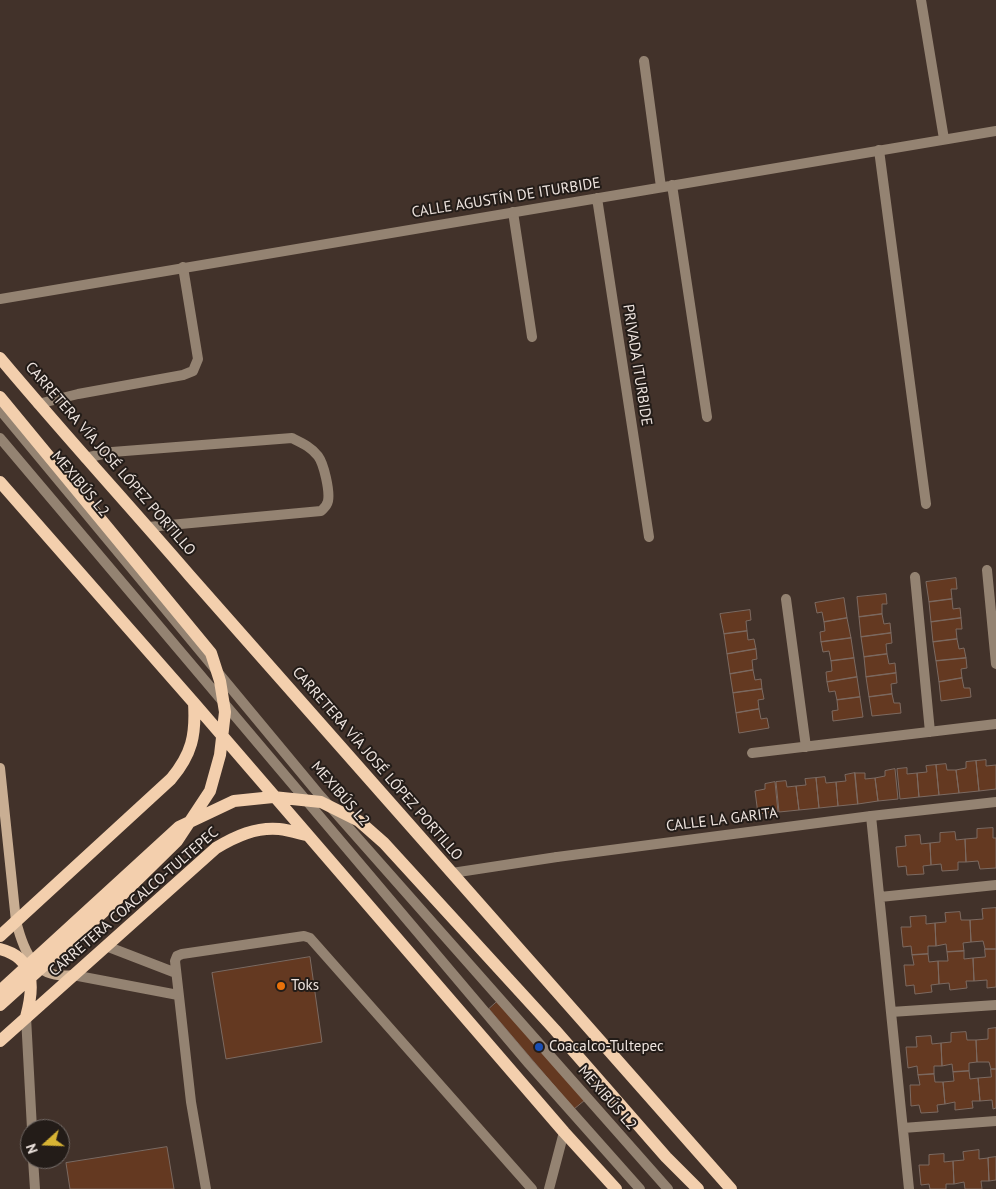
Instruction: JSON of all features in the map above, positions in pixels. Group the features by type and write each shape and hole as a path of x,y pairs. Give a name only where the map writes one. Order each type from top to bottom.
{"main road":[{"name":"CARRETERA VÍA JOSÉ LÓPEZ PORTILLO","path":"0,358 85,458 148,527 400,816 731,1189"},
{"path":"0,396 211,652 220,681 225,712 220,755 210,791 177,842 121,896 0,1005"},
{"path":"0,482 194,703 564,1132 616,1189"},
{"path":"0,936 171,779 181,767 189,750 196,726 194,703"},
{"path":"0,772 16,921 22,943 31,959 50,974 61,976 73,975"},
{"path":"0,991 179,827 234,802 273,797 321,802 359,821 384,843 555,1030 666,1157 698,1189"},
{"name":"CARRETERA COACALCO-TULTEPEC","path":"0,1041 216,848 236,836 258,830 279,829 306,835"},
{"path":"0,949 21,959 30,974 31,993 26,1018"}],"street":[{"path":"921,0 944,139"},
{"path":"644,61 661,187"},
{"name":"CALLE AGUSTÍN DE ITURBIDE","path":"0,299 996,131"},
{"path":"879,150 926,504"},
{"path":"672,185 707,417"},
{"name":"PRIVADA ITURBIDE","path":"597,198 648,537"},
{"path":"513,212 532,337"},
{"path":"38,404 78,394 183,375 193,371 198,358 183,267"},
{"name":"MEXIBÚS L2","path":"0,410 318,793 668,1189"},
{"name":"MEXIBÚS L2","path":"0,438 529,1064 640,1189"},
{"path":"85,458 112,452 292,438 307,446 319,457 324,470 329,499 321,511 148,527"},
{"path":"987,570 996,664"},
{"path":"915,578 930,732"},
{"path":"786,599 806,747"},
{"path":"752,753 996,724"},
{"name":"CALLE LA GARITA","path":"452,873 557,856 996,802"},
{"path":"871,816 910,1189"},
{"path":"880,897 996,885"},
{"path":"206,1189 191,1102 175,961 177,956 182,954 306,936 532,1189"},
{"path":"106,946 176,973"},
{"path":"73,975 178,995"},
{"path":"891,1012 996,1005"},
{"path":"26,1018 31,1119"},
{"path":"903,1128 996,1122"},
{"path":"549,1189 564,1132"},
{"path":"34,1169 35,1189"}],"building":[{"path":"956,578 957,589 951,589 952,599 929,602 926,582"},
{"path":"886,594 887,604 882,604 882,614 859,617 857,597"},
{"path":"844,598 847,618 824,622 822,612 817,613 815,603"},
{"path":"952,599 953,609 960,608 961,618 931,622 929,602"},
{"path":"750,610 751,620 746,621 747,631 724,634 720,614"},
{"path":"882,614 884,624 890,623 891,633 861,637 859,617"},
{"path":"847,618 851,638 821,642 820,632 825,631 824,622"},
{"path":"961,618 962,629 956,629 957,639 933,642 931,622"},
{"path":"747,631 748,640 754,639 756,649 727,654 724,634"},
{"path":"891,633 892,643 886,644 887,654 864,657 861,637"},
{"path":"851,638 854,658 831,661 829,651 823,652 821,642"},
{"path":"957,639 959,649 964,648 966,658 936,661 933,642"},
{"path":"756,649 757,659 752,660 753,670 730,674 727,654"},
{"path":"887,654 889,664 895,663 896,673 866,677 864,657"},
{"path":"854,658 857,677 827,682 826,672 832,671 831,661"},
{"path":"966,658 967,668 961,669 962,678 939,682 936,661"},
{"path":"753,670 755,680 761,679 762,689 733,693 730,674"},
{"path":"896,673 897,683 891,684 892,694 869,697 866,677"},
{"path":"857,677 860,697 837,700 835,691 829,692 827,682"},
{"path":"962,678 964,688 970,688 971,697 941,701 939,682"},
{"path":"762,689 764,699 758,700 759,709 736,713 733,693"},
{"path":"892,694 894,703 900,703 901,713 872,716 869,697"},
{"path":"860,697 863,717 833,721 832,711 838,710 837,700"},
{"path":"759,709 761,719 767,718 769,728 739,733 736,713"},
{"path":"986,760 986,766 996,765 996,789 979,791 976,761"},
{"path":"976,761 979,791 959,793 956,770 966,768 966,762"},
{"path":"946,764 947,770 956,770 959,793 939,795 936,765"},
{"path":"936,765 939,795 919,797 917,773 927,772 926,766"},
{"path":"907,768 907,774 917,773 919,797 900,799 897,769"},
{"path":"895,769 898,799 878,801 875,778 885,776 885,771"},
{"path":"855,773 858,804 838,806 836,782 846,781 845,775"},
{"path":"855,773 865,773 865,779 875,778 878,801 858,804"},
{"path":"825,777 826,783 836,782 838,806 819,808 816,778"},
{"path":"816,778 819,808 799,810 796,786 806,785 805,779"},
{"path":"786,781 787,787 796,786 799,810 779,812 776,782"},
{"path":"775,782 778,812 758,814 755,791 765,789 765,784"},
{"path":"993,828 993,838 996,838 996,868 980,869 978,861 966,862 965,839 977,838 977,829"},
{"path":"955,832 956,840 965,839 966,862 958,862 958,870 942,871 941,864 931,865 930,843 940,842 940,833"},
{"path":"920,835 921,844 930,843 931,865 923,866 924,874 907,875 906,866 898,867 896,847 906,846 905,836"},
{"path":"996,908 996,949 985,949 983,941 971,942 970,920 983,919 982,909"},
{"path":"960,912 961,920 970,920 971,942 963,943 964,951 947,952 946,944 936,946 935,923 946,922 945,913"},
{"path":"926,916 926,924 935,923 936,946 928,946 928,954 912,955 911,946 903,947 901,927 911,927 910,917"},
{"path":"985,949 996,949 996,987 987,988 987,980 974,981 973,958 985,957"},
{"path":"964,951 964,959 973,958 974,981 966,981 967,988 950,990 949,983 939,984 938,961 948,961 947,952"},
{"path":"928,954 929,962 938,961 939,984 931,985 932,992 915,994 914,985 906,986 904,965 914,965 912,955"},
{"path":"310,957 322,1042 226,1059 212,973"},
{"path":"499,1000 585,1100 574,1109 489,1009"},
{"path":"996,1028 996,1069 991,1069 989,1062 977,1062 976,1040 988,1039 988,1029"},
{"path":"966,1032 967,1040 976,1040 977,1062 969,1063 969,1071 953,1072 952,1064 942,1066 941,1043 951,1042 951,1033"},
{"path":"931,1036 932,1044 941,1043 942,1066 934,1066 934,1074 918,1075 917,1066 908,1068 906,1047 917,1047 916,1037"},
{"path":"991,1069 996,1069 996,1108 993,1109 992,1100 980,1101 978,1078 991,1077"},
{"path":"969,1071 970,1079 978,1078 980,1101 972,1101 973,1108 955,1110 955,1102 945,1104 943,1082 954,1081 953,1072"},
{"path":"934,1074 935,1082 943,1082 945,1104 937,1105 938,1112 921,1113 919,1105 911,1106 910,1085 920,1085 918,1075"},
{"path":"167,1147 174,1189 70,1189 67,1169 70,1169 70,1162"},
{"path":"979,1150 979,1159 988,1158 989,1181 981,1181 982,1189 965,1189 964,1182 954,1184 953,1161 964,1160 963,1152"},
{"path":"944,1154 944,1162 953,1161 954,1184 946,1184 946,1189 930,1189 929,1184 921,1185 919,1165 929,1165 929,1155"},
{"path":"996,1157 996,1180 989,1181 988,1158"}],"place":[{"name":"Toks","path":"281,986"},
{"name":"Coacalco-Tultepec","path":"539,1047"}]}
